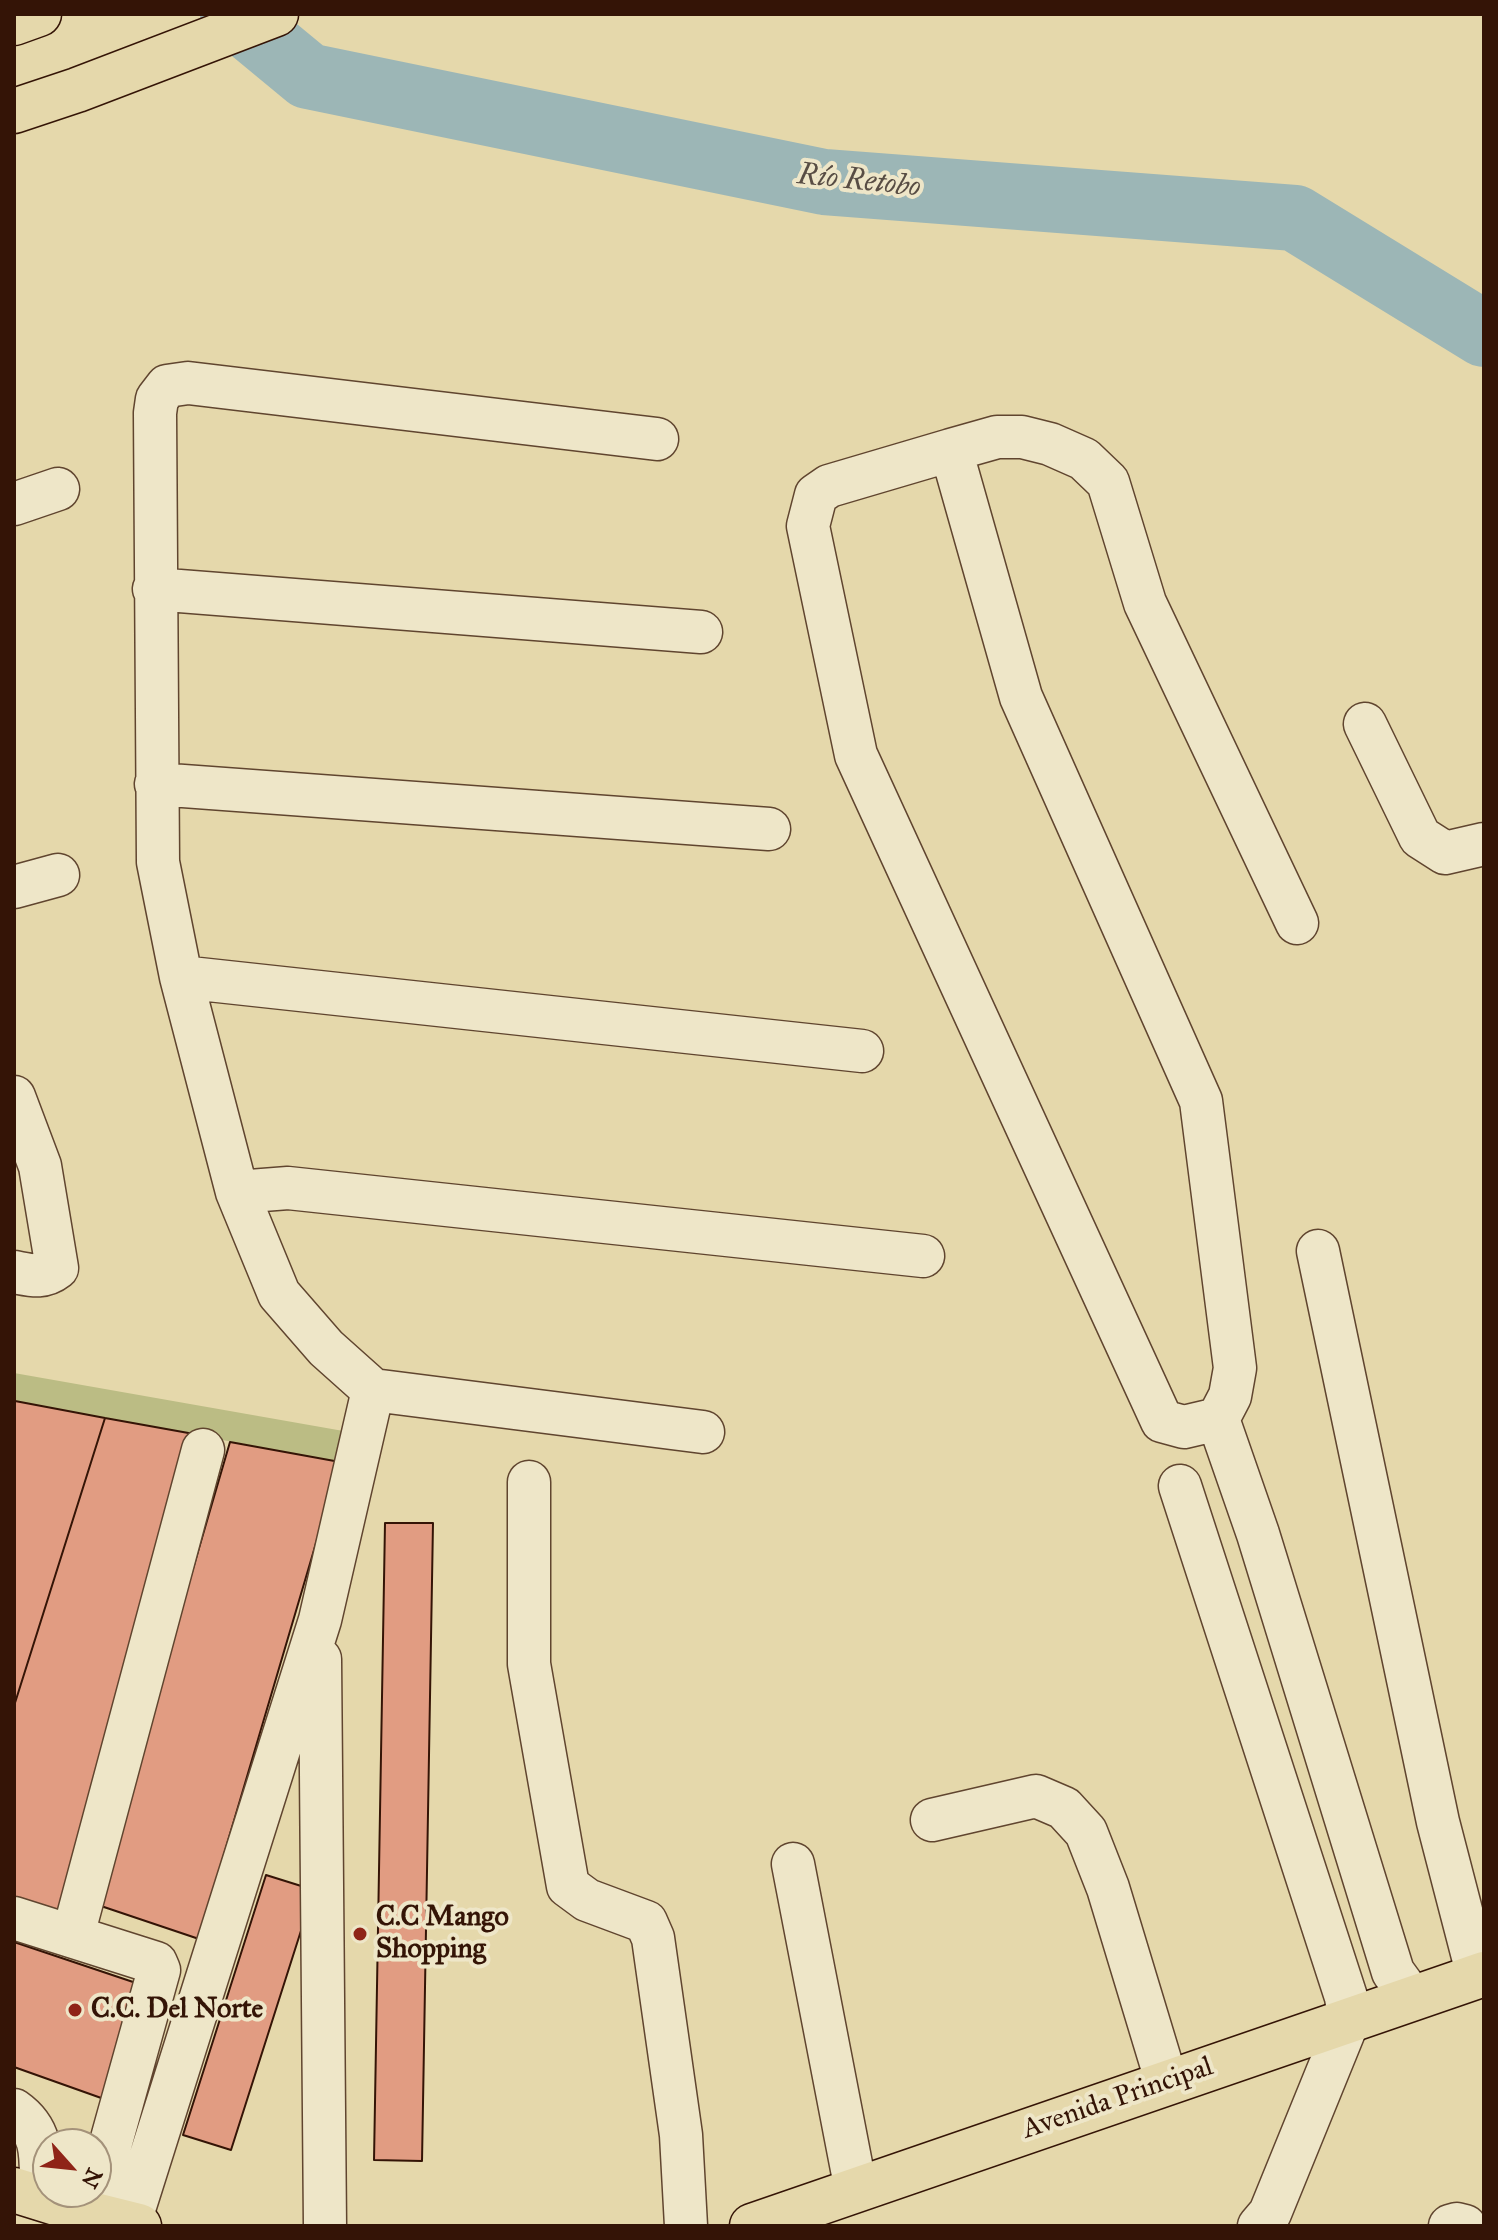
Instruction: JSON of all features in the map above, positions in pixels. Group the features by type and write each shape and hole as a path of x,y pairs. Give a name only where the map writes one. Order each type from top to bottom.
{"main road":[{"path":"14,23 39,14"},
{"path":"14,111 276,14"},
{"name":"Avenida Principal","path":"752,2226 1481,1975"},
{"path":"28,2194 120,2222"}],"street":[{"path":"657,439 188,383 167,386 157,399 155,413 158,862 181,977 237,1192 279,1294 326,1348 373,1390 703,1432"},
{"path":"1218,1419 1184,1427 1162,1421 856,755 808,526 816,495 829,486 997,437 1022,437 1050,444 1084,459 1108,482 1145,603 1297,923"},
{"path":"951,450 1021,697 1201,1101 1235,1368 1230,1396 1218,1419 1258,1534 1393,1972 1412,1998"},
{"path":"14,504 58,489"},
{"path":"154,589 701,632"},
{"path":"1365,724 1420,837 1445,853 1484,844"},
{"path":"156,784 769,829"},
{"path":"14,887 58,875"},
{"path":"181,977 862,1051"},
{"path":"14,1272 39,1276 57,1268 40,1166 17,1112"},
{"path":"237,1192 288,1188 923,1256"},
{"path":"1318,1251 1438,1822 1481,1975"},
{"path":"120,2222 320,1620 373,1390"},
{"path":"73,1935 203,1450"},
{"path":"529,1482 529,1664 568,1886 597,1904 646,1922 653,1938 681,2135 686,2226"},
{"path":"1180,1486 1346,1997 1349,2019 1270,2213 1259,2226"},
{"path":"320,1620 325,2226"},
{"path":"932,1820 1036,1796 1064,1808 1086,1832 1108,1888 1167,2083"},
{"path":"793,1864 856,2190"},
{"path":"14,1918 156,1963 159,1970 120,2222"},
{"path":"14,2110 33,2128 40,2144 28,2194"},
{"path":"1450,2226 1465,2226"}],"green space":[{"path":"14,1373 349,1432 340,1462 14,1401"}],"building":[{"path":"15,1401 105,1418 14,1706 14,1406"},
{"path":"105,1418 194,1434 58,1926 14,1910 14,1706"},
{"path":"230,1442 340,1462 199,1939 95,1904"},
{"path":"385,1523 433,1523 422,2161 374,2160"},
{"path":"266,1875 314,1890 231,2150 183,2135"},
{"name":"C.C. Del Norte","path":"14,1942 145,1986 104,2099 14,2067"}],"waterway":[{"name":"Río Retobo","path":"233,14 308,76 824,182 1295,218 1484,334"}],"place":[{"name":"C.C Mango Shopping","path":"360,1934"},
{"name":"C.C. Del Norte","path":"75,2010"}]}
